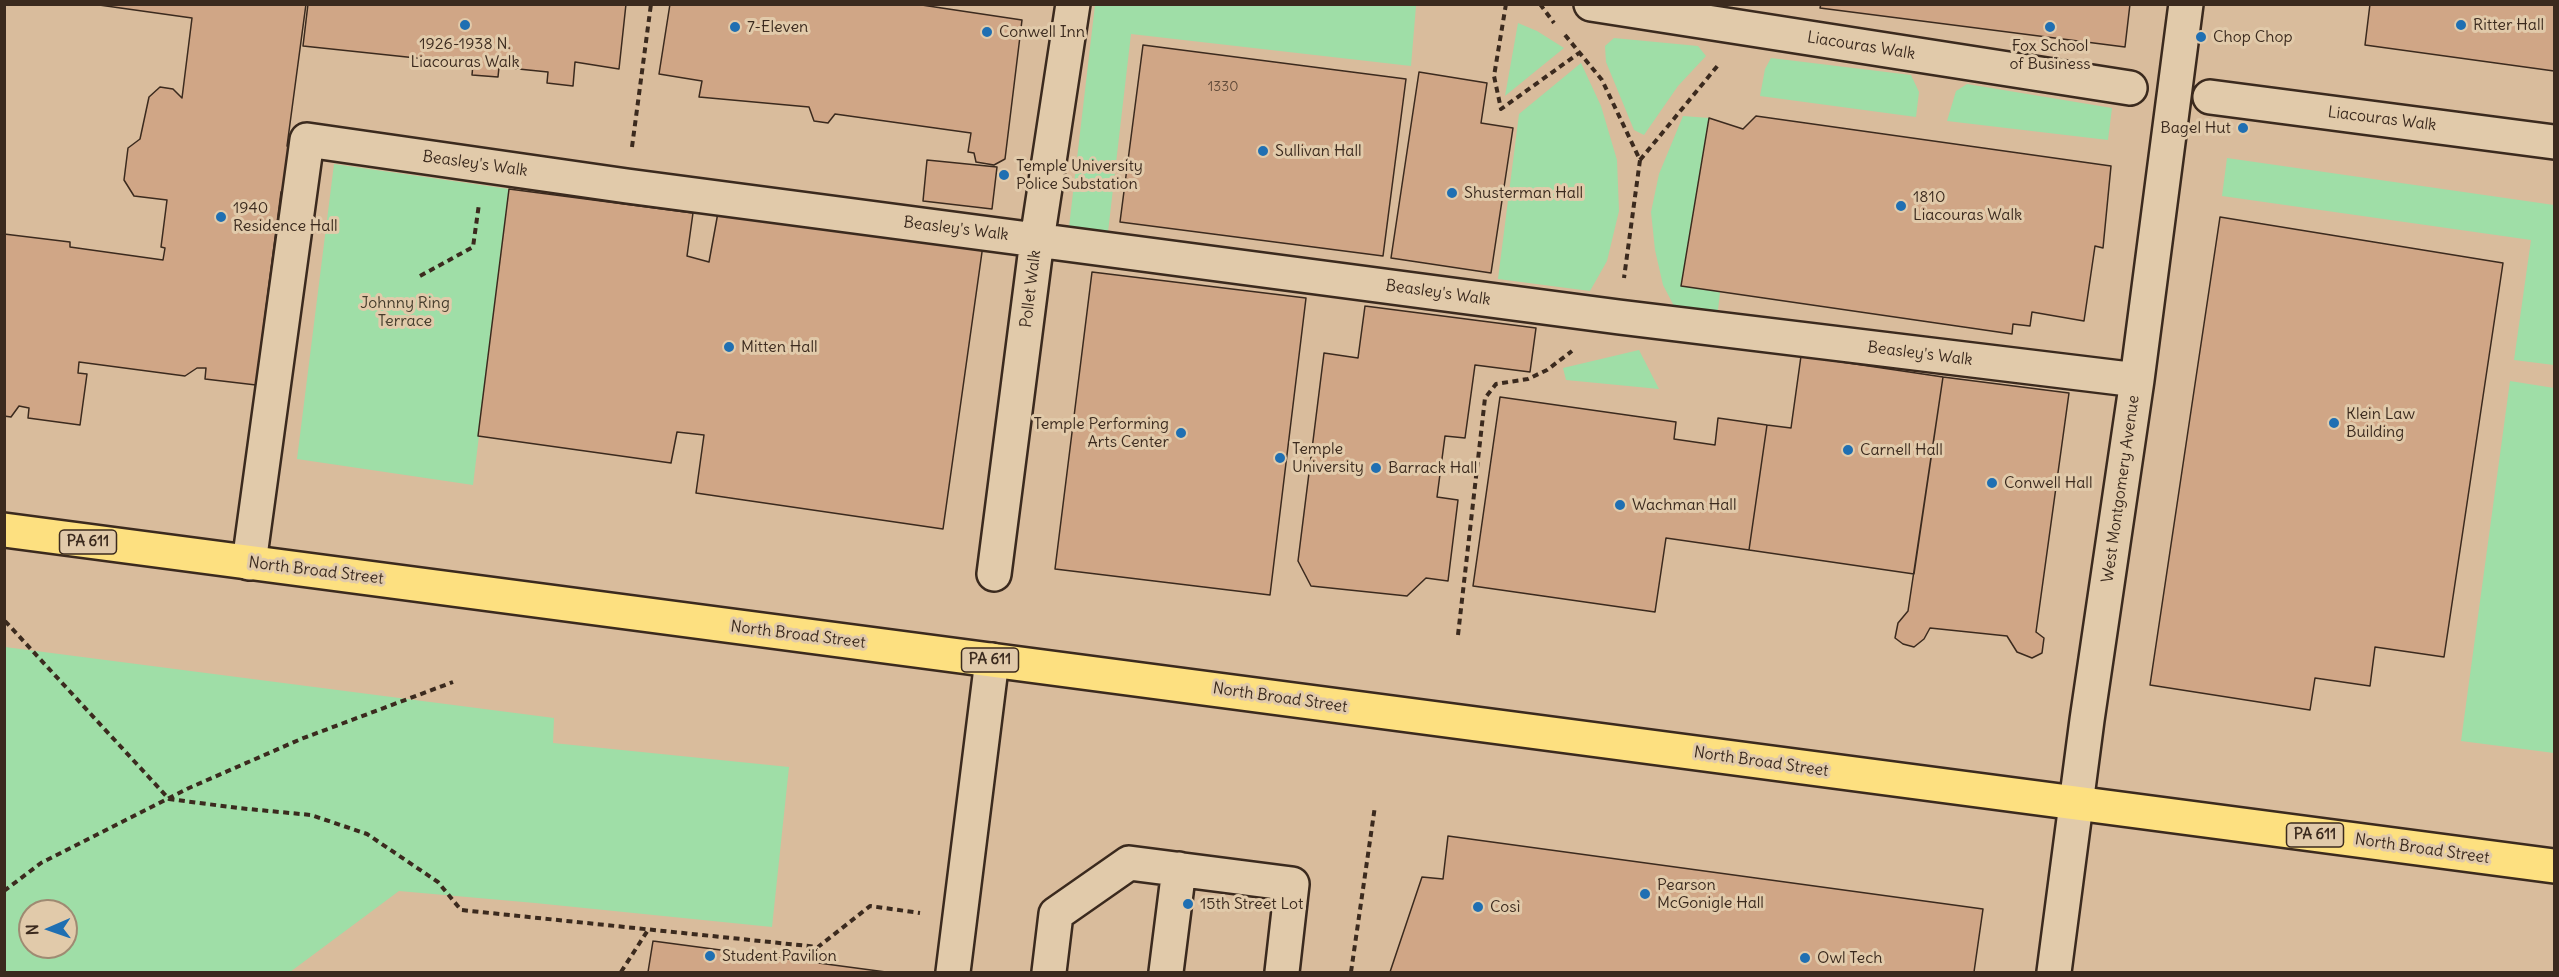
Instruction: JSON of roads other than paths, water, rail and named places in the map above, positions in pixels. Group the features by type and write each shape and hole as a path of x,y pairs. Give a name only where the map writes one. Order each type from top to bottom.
{"main road":[{"name":"North Broad Street","path":"4,531 2554,866"}],"street":[{"name":"Pollet Walk","path":"993,574 1037,240 1073,4"},
{"name":"Liacouras Walk","path":"1591,4 2130,88"},
{"name":"West Montgomery Avenue","path":"2054,972 2137,380 2186,4"},
{"name":"Liacouras Walk","path":"2210,97 2554,142"},
{"name":"Beasley's Walk","path":"249,563 307,140 627,186 1619,317 2137,380"},
{"path":"953,972 992,660"},
{"path":"1049,972 1056,914 1129,863 1292,884 1282,972"},
{"path":"1166,972 1179,869"}],"place":[{"name":"1926-1938 N. Liacouras Walk","path":"465,25"},
{"name":"Ritter Hall","path":"2461,25"},
{"name":"7-Eleven","path":"735,27"},
{"name":"Fox School of Business","path":"2050,27"},
{"name":"Conwell Inn","path":"987,32"},
{"name":"Chop Chop","path":"2201,37"},
{"name":"Bagel Hut","path":"2243,128"},
{"name":"Sullivan Hall","path":"1263,151"},
{"name":"Temple University Police Substation","path":"1004,175"},
{"name":"Shusterman Hall","path":"1452,193"},
{"name":"1810 Liacouras Walk","path":"1901,206"},
{"name":"1940 Residence Hall","path":"221,217"},
{"name":"Mitten Hall","path":"729,347"},
{"name":"Klein Law Building","path":"2334,423"},
{"name":"Temple Performing Arts Center","path":"1181,433"},
{"name":"Carnell Hall","path":"1848,450"},
{"name":"Temple University","path":"1280,458"},
{"name":"Barrack Hall","path":"1376,468"},
{"name":"Conwell Hall","path":"1992,483"},
{"name":"Wachman Hall","path":"1620,505"},
{"name":"Pearson McGonigle Hall","path":"1645,894"},
{"name":"15th Street Lot","path":"1188,904"},
{"name":"Così","path":"1478,907"},
{"name":"Student Pavilion","path":"710,956"},
{"name":"Owl Tech","path":"1805,958"}],"park label":[{"name":"Johnny Ring Terrace","path":"405,312"}]}
